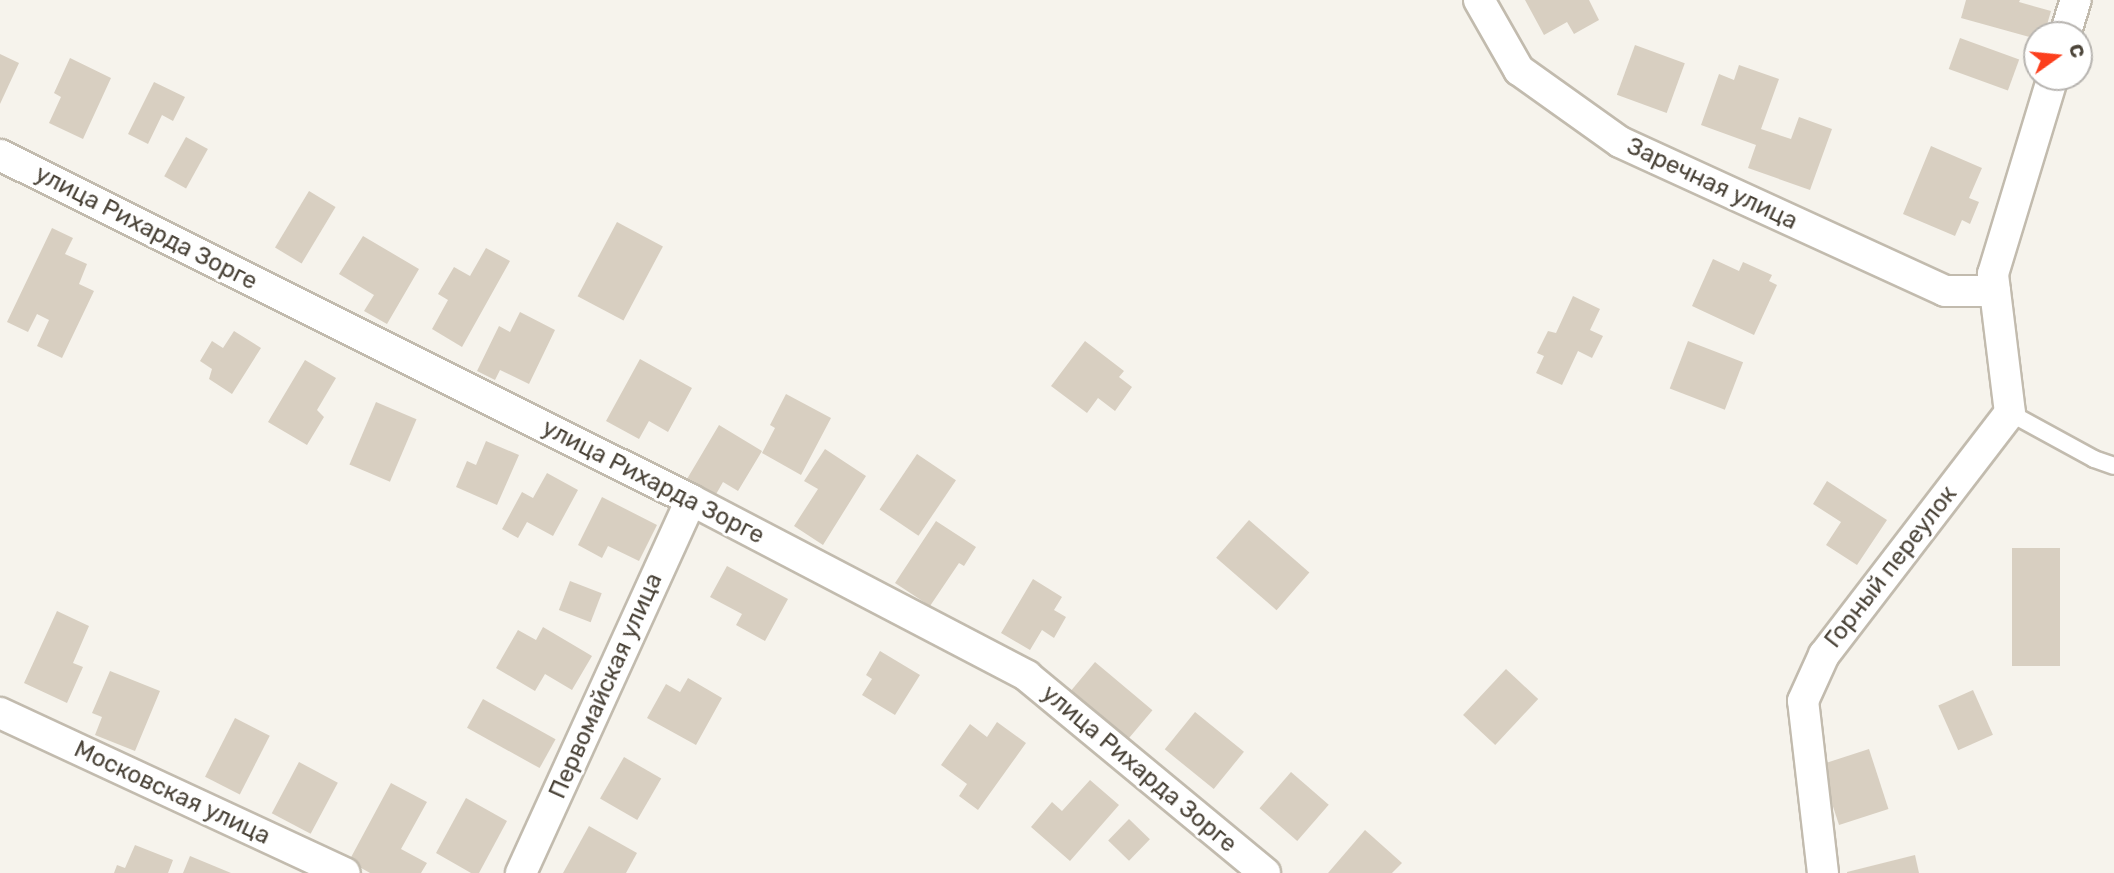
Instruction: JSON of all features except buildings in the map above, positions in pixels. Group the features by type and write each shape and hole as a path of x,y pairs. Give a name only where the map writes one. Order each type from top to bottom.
{"street":[{"name":"Заречная улица","path":"1479,0 1520,70 1620,142 1945,291 1994,283"},
{"path":"2069,21 2076,0"},
{"path":"2010,413 1994,283 2049,91"},
{"name":"улица Рихарда Зорге","path":"0,155 691,500 1027,676 1265,873"},
{"name":"Горный переулок","path":"1823,873 1803,701 1824,655 2010,413"},
{"name":"Первомайская улица","path":"521,873 691,500"},
{"name":"Московская улица","path":"0,713 345,873"}],"lane":[{"path":"2010,413 2094,459 2114,466"}]}
